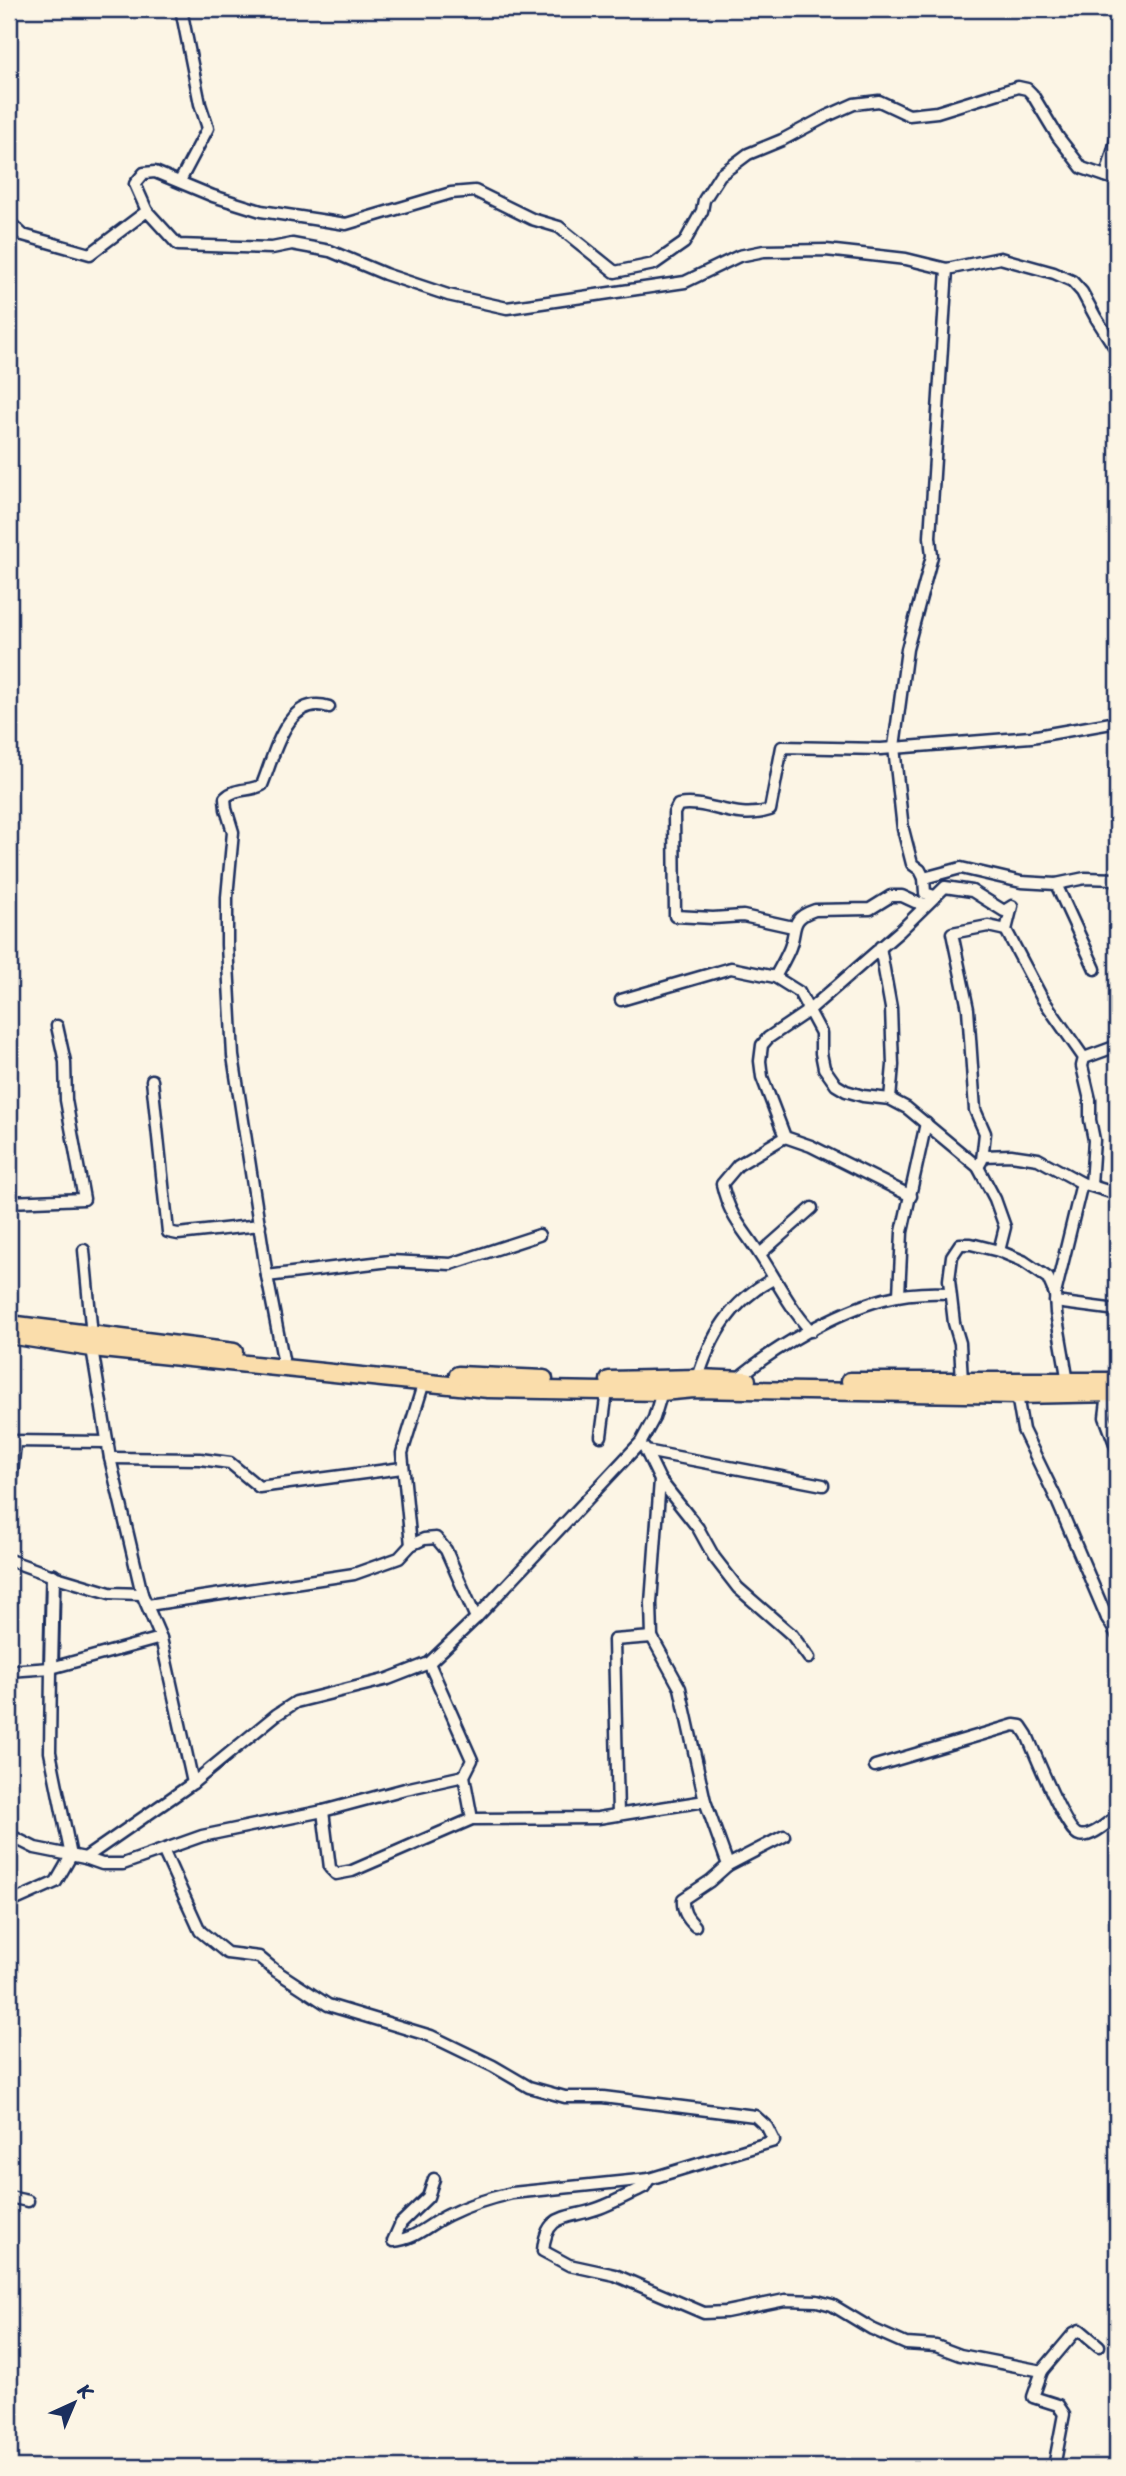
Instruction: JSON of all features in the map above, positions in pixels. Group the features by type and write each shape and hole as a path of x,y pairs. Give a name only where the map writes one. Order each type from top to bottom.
{"highway":[{"path":"9,1324 92,1342"},
{"path":"9,1335 279,1363 488,1389 662,1392 696,1383"},
{"path":"279,1363 465,1376 1017,1395 1114,1389"},
{"path":"731,1385 1068,1381 1114,1389"}],"street":[{"path":"180,180 208,128 200,104 181,9"},
{"path":"1117,180 1082,168 1027,89 1018,87 937,112 909,115 879,101 854,104 748,154 720,175 704,200 702,211 684,243 654,264 614,272 559,227 532,219 475,191 451,193 346,224 261,211 212,196 180,180 155,172 144,173 135,184 146,211 177,245 272,248 292,244 330,251 385,274 448,295 508,308 685,282 739,256 764,251 826,250 906,259 947,269 1000,258 1054,273 1072,281 1082,292 1117,351"},
{"path":"1106,176 1117,137"},
{"path":"9,222 23,235 90,254 146,211"},
{"path":"931,900 925,893 924,878 920,870 912,864 903,829 894,747 907,649 932,556 931,523 947,269"},
{"path":"279,1363 233,1056 227,945 233,832 225,798 232,791 262,785 281,734 303,709 318,704 329,707"},
{"path":"793,927 743,916 675,916 674,813 678,805 689,803 734,814 758,814 770,810 782,747 894,747 1031,737 1117,722"},
{"path":"924,878 961,868 1021,882 1056,884 1085,878 1117,879"},
{"path":"1056,884 1095,969"},
{"path":"911,1196 811,1146 785,1136 762,1077 762,1045 808,1011 945,887 962,888 972,891 1004,911 1012,906 1006,930 1042,998 1084,1058 1082,1066 1090,1100 1094,1140 1086,1184 1055,1298"},
{"path":"775,976 790,949 793,927 799,918 815,910 861,911 880,905 891,896 902,896 915,902 931,900"},
{"path":"978,1167 983,1156 985,1133 975,1110 968,1009 952,933 988,926 1006,930"},
{"path":"880,947 891,1008 893,1065 890,1099"},
{"path":"621,1000 731,968 775,976 799,992 821,1033 821,1053 829,1077 846,1091 890,1099 926,1123 978,1167 995,1199 1005,1227 999,1251"},
{"path":"9,1202 84,1199 66,1100 65,1062 57,1026"},
{"path":"1084,1058 1117,1046"},
{"path":"152,1080 168,1232 178,1234 260,1225"},
{"path":"899,1295 902,1232 926,1123"},
{"path":"785,1136 738,1165 722,1184 732,1216 760,1254 797,1315 811,1331"},
{"path":"983,1156 1011,1155 1038,1159 1086,1184 1117,1194"},
{"path":"760,1254 811,1208"},
{"path":"267,1276 390,1261 451,1264 539,1235"},
{"path":"962,1382 960,1343 949,1293 953,1256 960,1244 999,1251 1036,1269 1048,1279 1055,1298 1068,1381"},
{"path":"84,1250 92,1342 110,1458 142,1594 161,1639 192,1783"},
{"path":"696,1383 712,1343 738,1302 752,1290 773,1279"},
{"path":"731,1385 758,1362 851,1311 899,1295 949,1293"},
{"path":"1055,1298 1117,1310"},
{"path":"411,1545 402,1453 424,1382"},
{"path":"1114,1389 1105,1416 1117,1449"},
{"path":"601,1436 607,1391"},
{"path":"85,1858 192,1783 296,1702 388,1679 429,1663 643,1446 662,1392"},
{"path":"1017,1395 1023,1430 1117,1635"},
{"path":"9,1508 12,1441 108,1442"},
{"path":"643,1446 660,1480 698,1528 714,1557 738,1588 792,1634 809,1658"},
{"path":"643,1446 823,1485"},
{"path":"110,1458 200,1459 230,1463 259,1486 402,1468"},
{"path":"660,1480 651,1603 652,1637 680,1688 705,1801 728,1865"},
{"path":"148,1605 354,1574 399,1558 411,1545 424,1539 436,1538 446,1550 476,1618"},
{"path":"9,1560 110,1593 142,1594"},
{"path":"9,1903 56,1882 71,1856 50,1752 53,1576"},
{"path":"1107,1618 1117,1612"},
{"path":"618,1815 614,1640 652,1637"},
{"path":"9,1671 51,1668 161,1639"},
{"path":"429,1663 472,1760 464,1776 472,1819"},
{"path":"875,1766 1014,1725 1021,1726 1072,1831 1079,1836 1086,1835 1117,1816"},
{"path":"9,1835 35,1848 103,1864 123,1864 164,1852 202,1836 323,1811 464,1776"},
{"path":"323,1811 331,1868 336,1874 352,1871 472,1819 598,1818 705,1801"},
{"path":"695,1926 682,1907 683,1899 728,1865 784,1836"},
{"path":"164,1852 200,1931 227,1953 259,1957 328,2006 431,2036 529,2087 565,2097 603,2097 755,2116 767,2127 775,2141 649,2179 494,2197 449,2214 408,2240 393,2241 401,2223 428,2197 433,2179"},
{"path":"649,2179 644,2187 592,2211 573,2213 556,2220 544,2237 542,2251 569,2265 615,2275 704,2313 726,2312 785,2300 817,2301 832,2305 872,2329 906,2344 936,2346 960,2355 1042,2371"},
{"path":"9,2196 28,2201"},
{"path":"1054,2467 1063,2414 1058,2405 1033,2397 1042,2371 1073,2333 1080,2330 1099,2346"}]}
